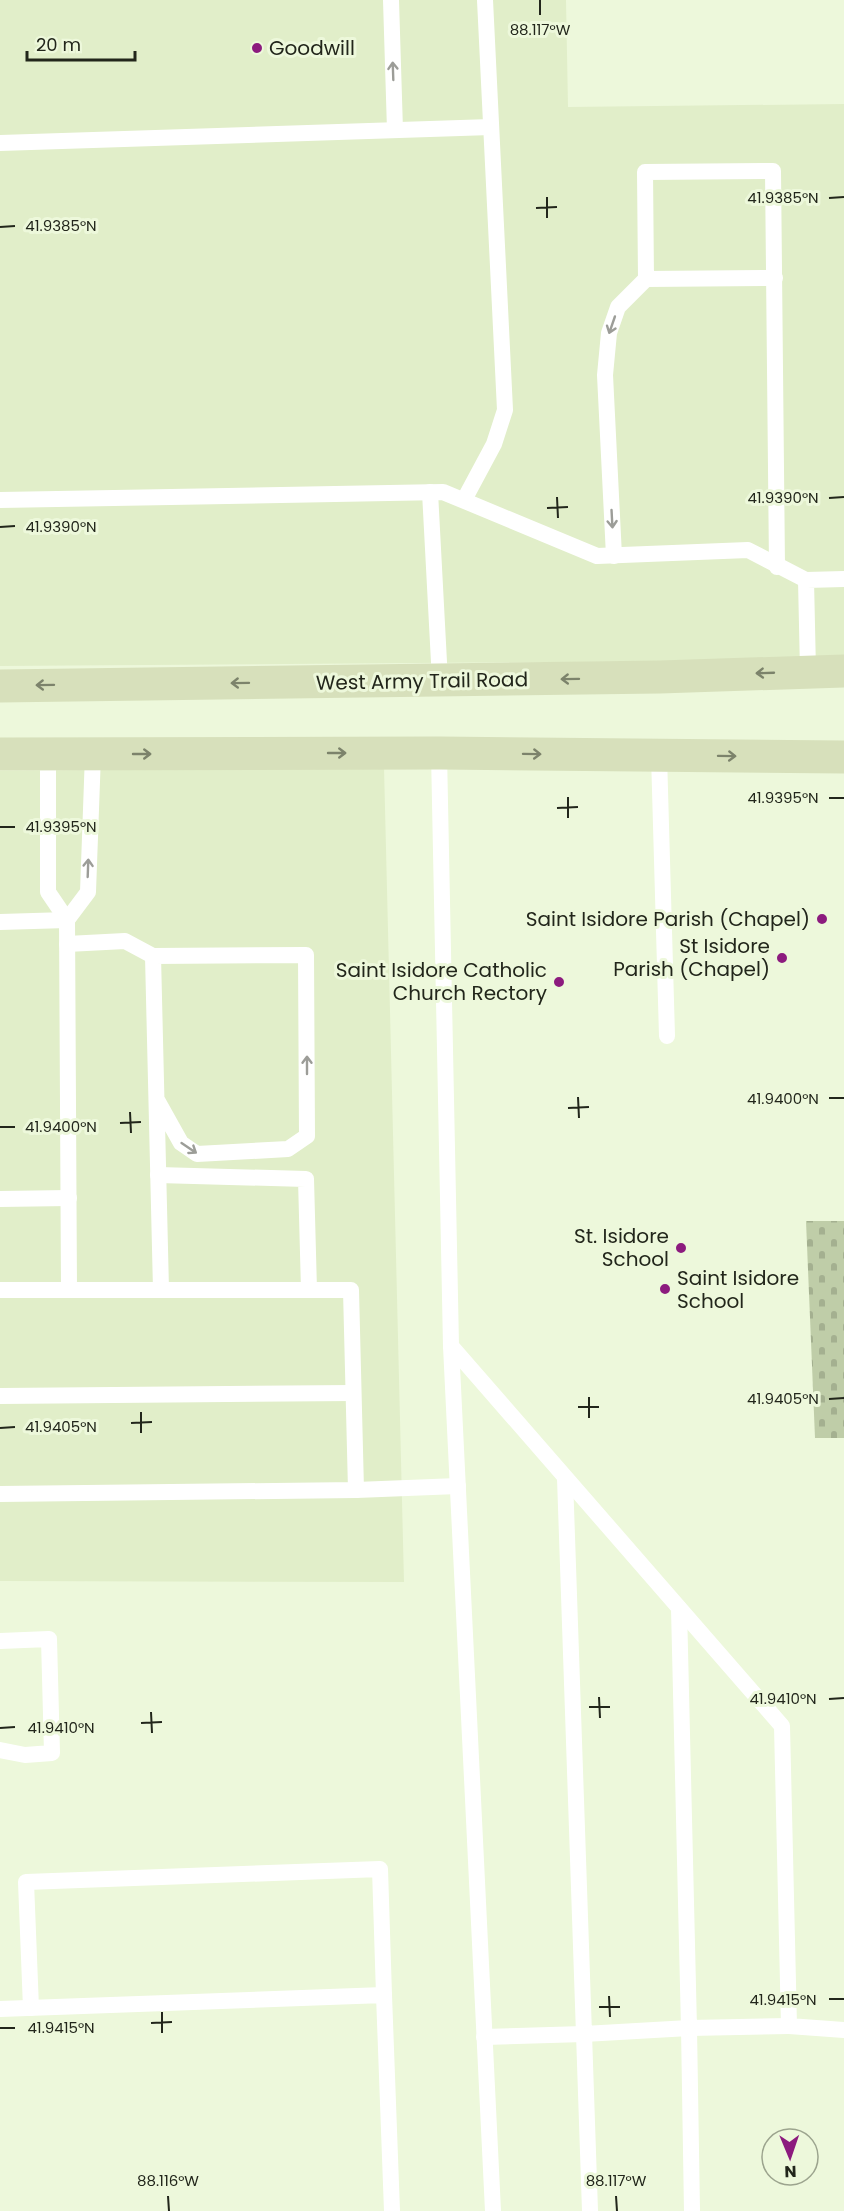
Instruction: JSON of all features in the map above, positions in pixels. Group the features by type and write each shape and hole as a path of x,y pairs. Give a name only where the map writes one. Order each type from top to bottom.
{"main road":[{"name":"West Army Trail Road","path":"0,686 440,681 844,671"},
{"path":"0,754 439,753 844,757"}],"lane":[{"path":"391,0 395,130"},
{"path":"464,500 494,444 505,410 485,0"},
{"path":"0,142 491,127"},
{"path":"646,279 645,172 774,171 777,567"},
{"path":"614,556 605,375 609,333 618,307 646,279 774,278"},
{"path":"430,492 440,681"},
{"path":"0,500 443,492 597,556 748,550 806,580 844,579"},
{"path":"806,580 808,671"},
{"path":"439,753 451,1346 493,2211"},
{"path":"48,754 48,891 67,920 69,1290"},
{"path":"67,920 87,892 93,754"},
{"path":"659,755 667,1036"},
{"path":"0,922 67,920"},
{"path":"67,944 125,941 153,956 306,955 307,1136 288,1149 197,1154 181,1143 157,1100"},
{"path":"153,956 161,1290"},
{"path":"158,1175 306,1179 309,1290"},
{"path":"0,1199 69,1198"},
{"path":"0,1290 351,1290 356,1490"},
{"path":"451,1346 782,1726 789,2026"},
{"path":"0,1396 353,1393"},
{"path":"565,1478 590,2211"},
{"path":"0,1494 356,1490 458,1486"},
{"path":"679,1608 692,2211"},
{"path":"0,1641 50,1639 52,1753 25,1755 0,1750"},
{"path":"31,2008 26,1882 380,1869 392,2211"},
{"path":"0,2009 384,1995"},
{"path":"484,2037 789,2026 844,2030"}],"shaded area":[{"path":"0,0 566,0 568,107 844,104 844,660 0,666"},
{"path":"384,767 404,1582 0,1581 0,771"}],"green space":[{"path":"806,1221 844,1221 844,1438 815,1438"}],"place":[{"name":"Goodwill","path":"257,48"},
{"name":"Saint Isidore Parish (Chapel)","path":"822,919"},
{"name":"St Isidore Parish (Chapel)","path":"782,958"},
{"name":"Saint Isidore Catholic Church Rectory","path":"559,982"},
{"name":"St. Isidore School","path":"681,1248"},
{"name":"Saint Isidore School","path":"665,1289"}]}
